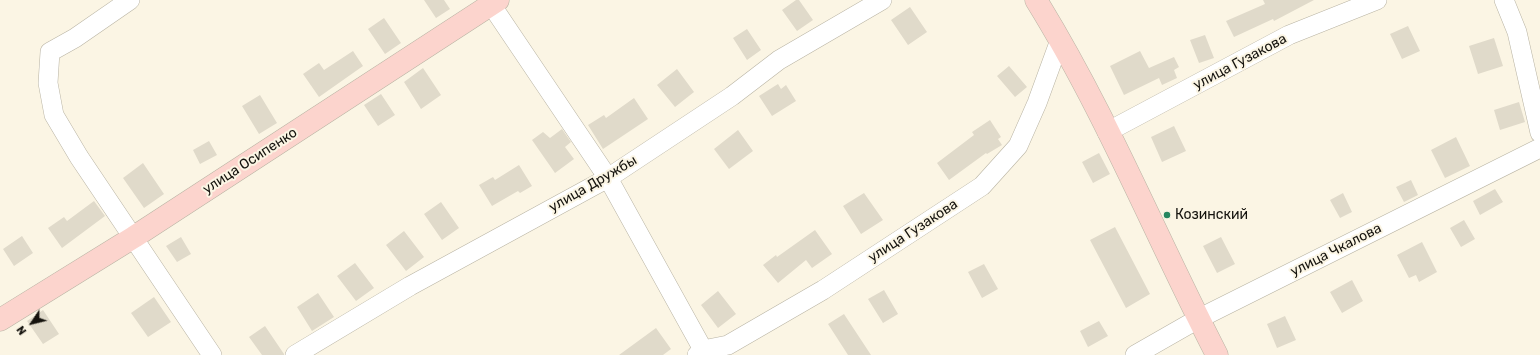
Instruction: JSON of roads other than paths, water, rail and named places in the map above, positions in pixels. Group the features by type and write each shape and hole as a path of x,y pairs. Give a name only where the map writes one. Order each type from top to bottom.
{"main road":[{"path":"1036,0 1060,40 1107,132 1217,355"},
{"name":"улица Осипенко","path":"0,320 134,237 492,1"}],"street":[{"path":"130,0 75,38 50,52 48,84 54,114 79,157 212,355"},
{"name":"улица Дружбы","path":"295,355 410,286 608,178 732,96 779,60 882,0"},
{"name":"улица Гузакова","path":"1107,132 1289,35 1377,0"},
{"path":"1504,0 1517,32 1540,132"},
{"path":"492,1 608,178 702,353"},
{"name":"улица Гузакова","path":"702,353 728,345 823,290 982,186 1018,146 1037,103 1060,40"},
{"name":"улица Чкалова","path":"1135,355 1198,319 1540,148"}],"place":[{"name":"Козинский","path":"1167,215"}]}
